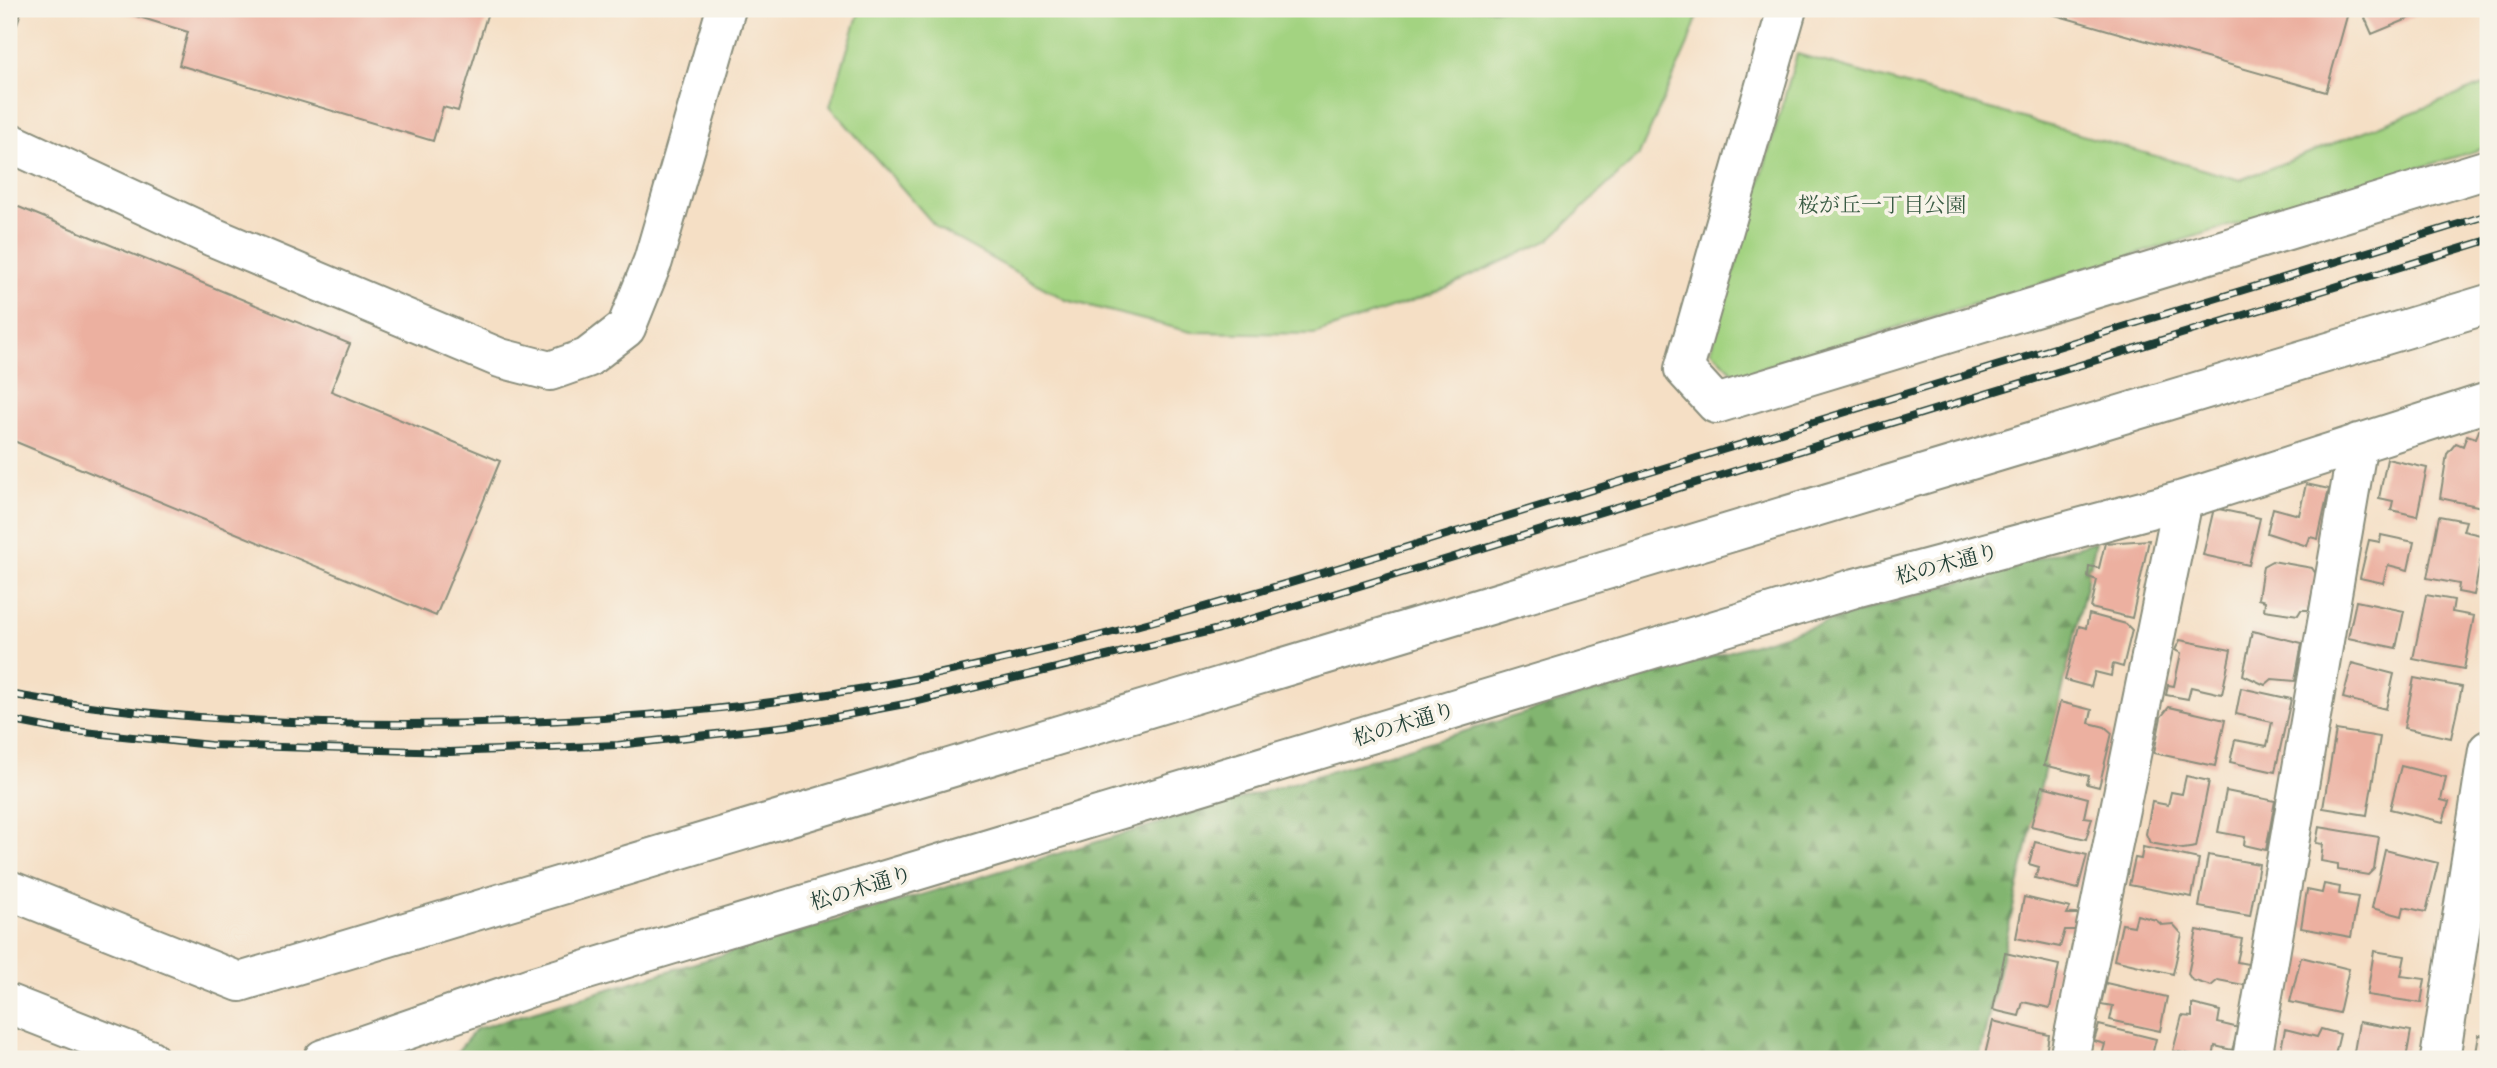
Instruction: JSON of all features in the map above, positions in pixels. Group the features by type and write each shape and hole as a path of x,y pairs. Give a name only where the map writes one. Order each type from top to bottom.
{"street":[{"path":"9,142 213,237 500,358 550,371 587,358 626,328 653,261 726,9"},
{"path":"1787,9 1684,369 1716,404 2488,169"},
{"path":"9,890 240,982 2488,304"},
{"name":"松の木通り","path":"323,1059 398,1048 547,982 1842,592 2183,500 2488,402"},
{"path":"2252,1059 2358,443"},
{"path":"2069,1059 2183,500"},
{"path":"2440,1059 2488,750"},
{"path":"9,1004 149,1059"}],"green space":[{"path":"860,9 1700,9 1688,44 1639,155 1549,240 1432,294 1314,334 1191,332 1066,300 937,228 830,106"},
{"name":"桜が丘一丁目公園","path":"1797,54 2240,180 2488,83 2488,147 1737,376 1711,350"},
{"path":"2096,541 1979,1059 451,1059 476,1029"}],"building":[{"path":"9,9 22,9 15,30 9,28"},
{"path":"113,9 475,9 488,12 458,111 443,107 433,141 179,65 188,32"},
{"path":"2034,9 2349,9 2326,92"},
{"path":"2361,9 2432,9 2372,34"},
{"path":"9,203 350,344 331,391 500,461 436,616 9,439"},
{"path":"2480,428 2488,431 2488,476 2482,507 2440,498 2447,454 2456,443 2463,446 2467,435 2476,438"},
{"path":"2387,459 2427,468 2417,516 2391,510 2393,501 2379,498"},
{"path":"2306,484 2329,489 2318,539 2310,537 2307,546 2267,533 2273,508 2299,515"},
{"path":"2214,508 2260,518 2249,565 2203,555"},
{"path":"2439,516 2466,521 2463,531 2485,536 2474,595 2458,592 2459,584 2427,578"},
{"path":"2381,535 2414,542 2408,570 2388,565 2383,583 2360,578 2369,540 2380,542"},
{"path":"2149,540 2132,618 2091,608 2097,580 2088,577 2089,566 2099,568 2105,543"},
{"path":"2272,561 2312,568 2316,574 2309,610 2301,610 2298,615 2264,610 2265,601 2258,599 2263,566"},
{"path":"2426,595 2454,600 2452,612 2474,616 2464,669 2413,659"},
{"path":"2356,601 2404,611 2396,648 2348,638"},
{"path":"2089,614 2126,624 2132,630 2123,667 2113,664 2111,676 2095,672 2091,687 2065,680 2079,626 2086,628"},
{"path":"2252,631 2302,643 2295,681 2272,679 2265,685 2243,675"},
{"path":"2180,640 2231,650 2222,694 2191,687 2188,699 2166,695 2168,685 2174,686 2181,653 2175,650"},
{"path":"2352,663 2394,674 2386,709 2343,698"},
{"path":"2414,678 2462,687 2451,738 2404,728"},
{"path":"2241,688 2291,699 2275,772 2230,762 2235,740 2267,746 2272,722 2236,714"},
{"path":"2060,702 2092,710 2089,723 2105,727 2112,733 2099,787 2087,784 2089,776 2044,765"},
{"path":"2169,707 2225,720 2215,766 2154,753 2161,717"},
{"path":"2336,730 2380,737 2367,815 2323,808"},
{"path":"2401,766 2446,777 2441,800 2449,802 2443,822 2390,809"},
{"path":"2186,776 2209,781 2196,847 2183,849 2150,843 2146,834 2152,802 2168,805 2171,792 2182,794"},
{"path":"2042,786 2088,798 2084,817 2092,818 2086,839 2031,826"},
{"path":"2226,791 2275,801 2266,850 2244,845 2245,837 2218,832"},
{"path":"2319,827 2379,837 2374,869 2368,875 2338,870 2338,864 2321,861 2323,844 2316,843"},
{"path":"2035,842 2087,855 2078,889 2035,878 2039,867 2029,864"},
{"path":"2143,847 2199,859 2192,897 2129,885 2135,858 2141,859"},
{"path":"2385,850 2438,863 2426,912 2404,907 2402,916 2372,908"},
{"path":"2208,855 2259,864 2250,916 2199,907"},
{"path":"2324,884 2340,887 2339,894 2358,897 2351,937 2301,928 2307,890 2322,893"},
{"path":"2024,897 2070,908 2067,914 2079,914 2075,930 2065,930 2060,947 2016,938"},
{"path":"2137,915 2156,920 2162,925 2173,924 2182,934 2173,974 2114,960 2122,924 2134,926"},
{"path":"2197,930 2242,939 2237,962 2248,964 2244,985 2218,980 2211,986 2192,980 2188,974"},
{"path":"2374,951 2405,956 2401,976 2425,979 2421,1003 2367,995"},
{"path":"2005,953 2059,965 2050,1008 2023,1002 2019,1016 1993,1010"},
{"path":"2301,957 2349,969 2339,1013 2290,1002"},
{"path":"2106,983 2167,997 2160,1031 2110,1020 2113,1006 2101,1004"},
{"path":"2192,1004 2220,1011 2218,1023 2239,1028 2232,1050 2215,1046 2213,1059 2173,1051 2182,1016 2192,1017"},
{"path":"1993,1021 2049,1035 2045,1059 1984,1059"},
{"path":"2359,1022 2411,1031 2406,1059 2353,1058"},
{"path":"2099,1025 2156,1039 2151,1059 2101,1059 2105,1044 2094,1041"},
{"path":"2285,1029 2317,1037 2321,1029 2340,1034 2334,1059 2279,1059"},
{"path":"2479,1035 2488,1036 2488,1059 2475,1059"}],"railway":[{"path":"9,694 156,714 256,721 355,724 533,722 724,708 914,679 1092,638 1268,589 2488,215"},
{"path":"9,720 55,729 210,745 450,752 618,745 788,726 910,703 1219,629 2488,240"}]}
